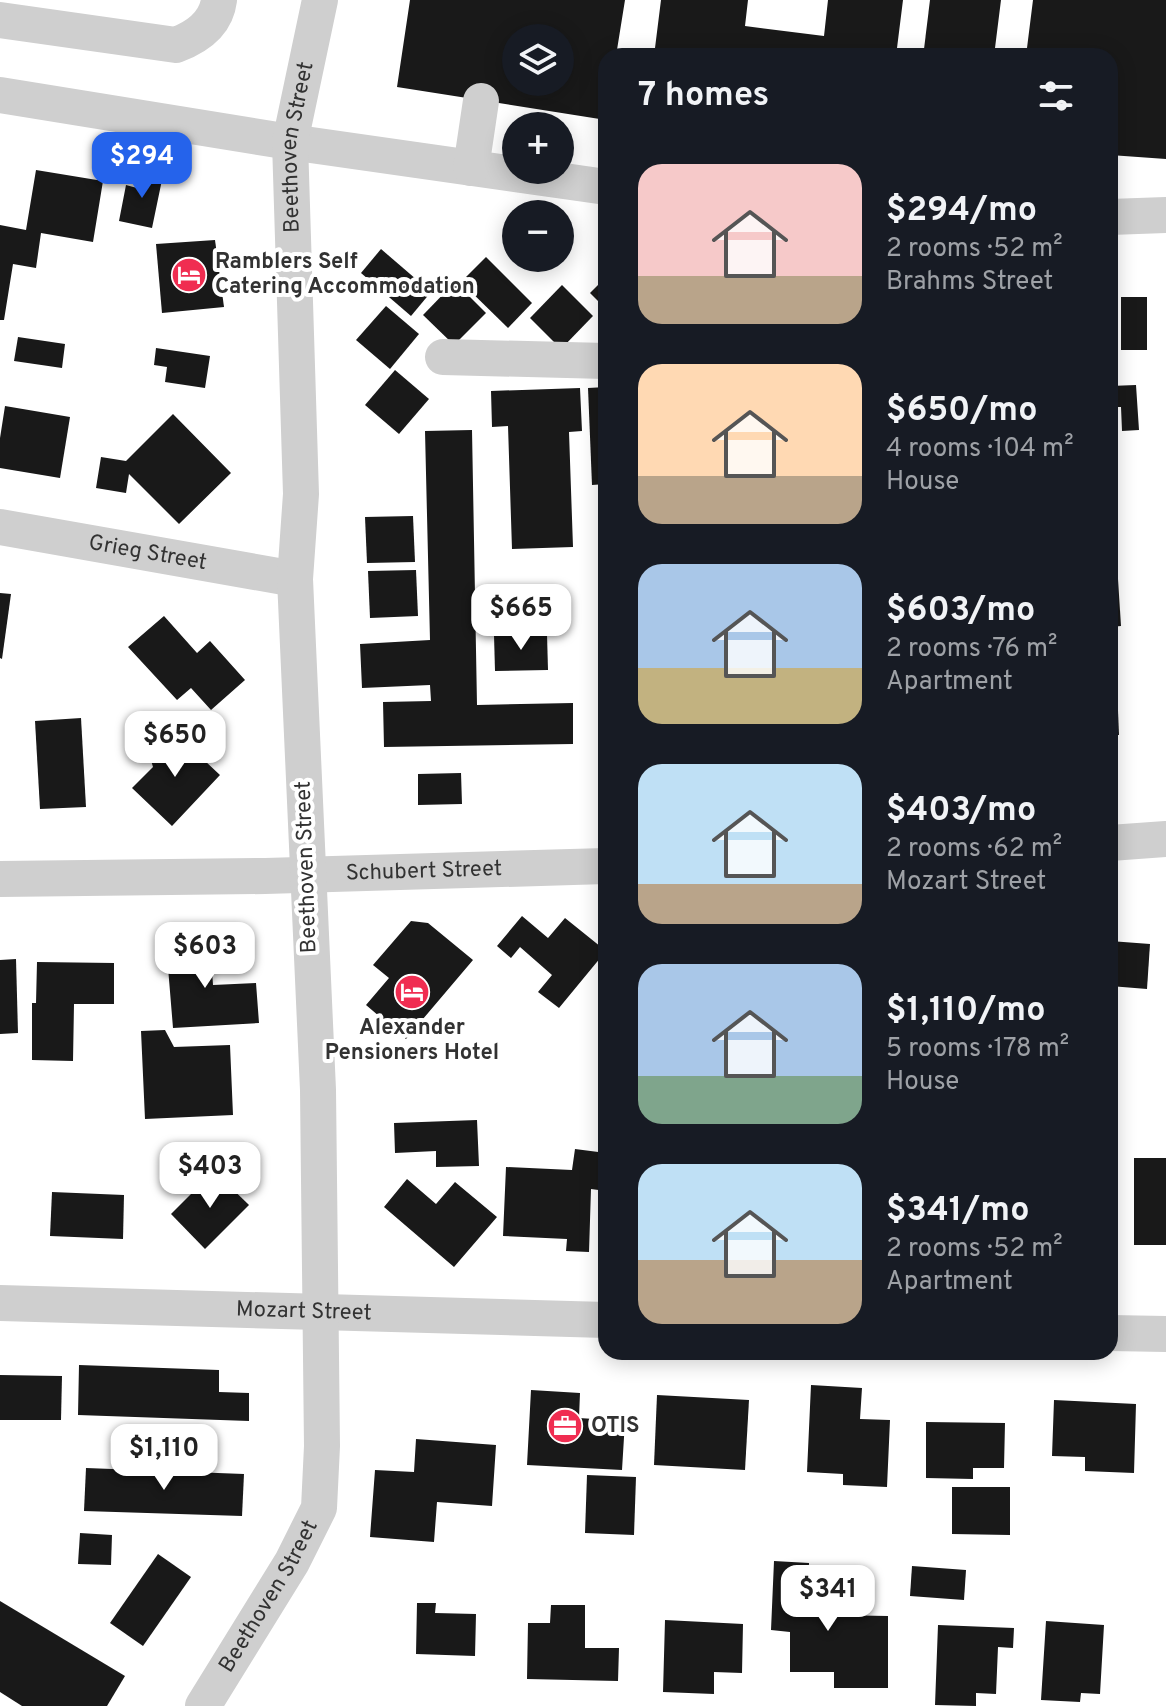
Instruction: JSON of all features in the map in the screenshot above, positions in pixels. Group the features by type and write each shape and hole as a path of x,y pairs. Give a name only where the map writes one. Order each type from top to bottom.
{"street":[{"name":"Beethoven Street","path":"215,1702 319,1508 322,1446 318,1090 295,579 301,494 290,142 320,0"},
{"path":"0,20 176,45 193,38 213,14"},
{"path":"0,31 175,54 192,50 213,14"},
{"path":"0,95 290,142 598,186"},
{"path":"481,169 491,102"},
{"path":"1118,217 1166,215"},
{"path":"443,357 598,361"},
{"name":"Grieg Street","path":"0,527 295,579"},
{"path":"1118,842 1164,836"},
{"name":"Schubert Street","path":"0,879 598,866"},
{"name":"Mozart Street","path":"0,1303 598,1320"},
{"path":"1118,1333 1166,1334"}],"building":[{"path":"410,0 625,0 617,48 598,48 598,119 574,115 574,112 555,112 397,87"},
{"path":"661,0 748,0 745,26 824,36 828,0 903,0 897,48 655,48"},
{"path":"930,0 1001,0 995,48 924,48"},
{"path":"1033,0 1166,0 1166,159 1118,156 1118,48 1027,48"},
{"path":"36,170 103,181 93,242 41,233 36,268 13,264 4,320 0,320 0,225 26,230"},
{"path":"141,170 163,175 152,228 119,221 126,185 137,188"},
{"name":"Ramblers Self Catering Accommodation","path":"215,240 224,307 162,313 156,244"},
{"path":"381,249 431,292 411,316 361,273"},
{"path":"486,257 532,303 508,328 461,282"},
{"path":"455,282 486,313 454,345 423,315"},
{"path":"562,285 593,316 561,349 530,318"},
{"path":"598,285 598,301 590,293"},
{"path":"1121,297 1147,297 1147,350 1121,350"},
{"path":"386,306 419,334 390,369 356,340"},
{"path":"18,337 65,344 62,368 14,361"},
{"path":"156,348 210,356 205,388 165,382 167,367 154,365"},
{"path":"395,370 429,399 399,434 365,405"},
{"path":"1136,385 1139,430 1122,431 1118,386"},
{"path":"598,387 598,485 592,485 588,388"},
{"path":"580,388 582,431 569,432 573,547 512,549 508,426 492,427 491,391"},
{"path":"5,406 70,417 60,478 0,468 0,438"},
{"path":"173,414 231,473 179,524 129,474 126,493 96,488 101,457 126,461"},
{"path":"472,430 477,705 573,703 573,744 384,747 383,702 431,701 430,685 362,688 360,644 430,640 425,431"},
{"path":"413,516 415,562 367,563 365,517"},
{"path":"416,570 418,616 370,618 368,571"},
{"path":"1118,580 1121,626 1118,626"},
{"path":"545,588 546,625 493,626 492,589"},
{"path":"0,593 11,594 2,659 0,658"},
{"path":"164,616 197,653 210,641 245,680 211,710 191,688 177,700 128,647"},
{"path":"547,634 548,670 495,671 494,635"},
{"path":"81,718 86,807 40,809 35,721"},
{"path":"174,732 220,775 172,826 132,788 153,767 150,757"},
{"path":"461,773 462,804 418,805 418,774"},
{"path":"522,916 548,938 565,918 598,945 598,961 559,1008 538,992 552,975 520,947 511,958 497,946"},
{"name":"Alexander Pensioners Hotel","path":"411,921 428,923 473,960 406,1039 366,1005 389,978 373,965"},
{"path":"210,940 213,985 256,983 259,1023 173,1028 166,943"},
{"path":"1118,942 1150,944 1147,989 1118,987"},
{"path":"16,959 18,1033 0,1034 0,960"},
{"path":"37,962 114,963 114,1004 74,1004 73,1061 32,1060 32,1003 36,1003"},
{"path":"165,1030 174,1047 230,1045 233,1115 145,1119 141,1031"},
{"path":"477,1120 479,1166 436,1167 436,1151 395,1153 394,1123"},
{"path":"575,1149 598,1152 598,1190 591,1189 589,1252 566,1251 567,1239 503,1236 506,1167 572,1170"},
{"path":"1134,1158 1166,1158 1166,1245 1134,1245"},
{"path":"214,1171 249,1205 205,1249 171,1214"},
{"path":"407,1179 436,1204 455,1182 497,1217 454,1267 384,1207"},
{"path":"52,1192 124,1195 123,1239 50,1236"},
{"path":"79,1365 219,1370 219,1392 249,1393 249,1421 78,1415"},
{"path":"0,1375 62,1376 61,1420 0,1420"},
{"path":"811,1385 862,1388 860,1419 890,1420 887,1487 843,1485 843,1474 807,1472"},
{"path":"531,1390 580,1393 579,1418 625,1421 622,1470 527,1465"},
{"path":"657,1395 749,1400 745,1470 654,1465"},
{"path":"1054,1400 1136,1404 1134,1473 1085,1471 1085,1457 1052,1456"},
{"path":"926,1422 1005,1423 1004,1468 973,1468 973,1479 926,1478"},
{"path":"416,1439 496,1445 492,1506 437,1502 434,1542 370,1537 375,1470 414,1472"},
{"path":"86,1468 244,1474 242,1516 84,1511"},
{"path":"587,1475 636,1477 634,1535 585,1533"},
{"path":"952,1487 1010,1487 1010,1535 952,1534"},
{"path":"80,1533 112,1535 111,1565 78,1564"},
{"path":"158,1554 191,1577 143,1646 110,1623"},
{"path":"774,1561 809,1563 808,1594 833,1595 831,1615 888,1616 888,1688 834,1688 834,1672 790,1672 790,1632 771,1630"},
{"path":"912,1566 966,1570 964,1600 910,1596"},
{"path":"0,1601 125,1676 107,1706 22,1706 0,1692"},
{"path":"417,1603 436,1603 435,1613 476,1614 475,1656 416,1654"},
{"path":"551,1605 585,1605 585,1648 619,1648 618,1681 527,1679 528,1623 550,1623"},
{"path":"665,1620 743,1624 742,1673 714,1672 714,1694 663,1692"},
{"path":"1046,1621 1104,1625 1100,1694 1081,1693 1080,1702 1041,1700"},
{"path":"938,1625 1014,1628 1013,1648 998,1647 996,1694 976,1693 976,1706 935,1705"}],"place":[{"name":"Ramblers Self Catering Accommodation","path":"189,275"},
{"name":"Alexander Pensioners Hotel","path":"412,992"},
{"name":"OTIS","path":"565,1426"}]}
